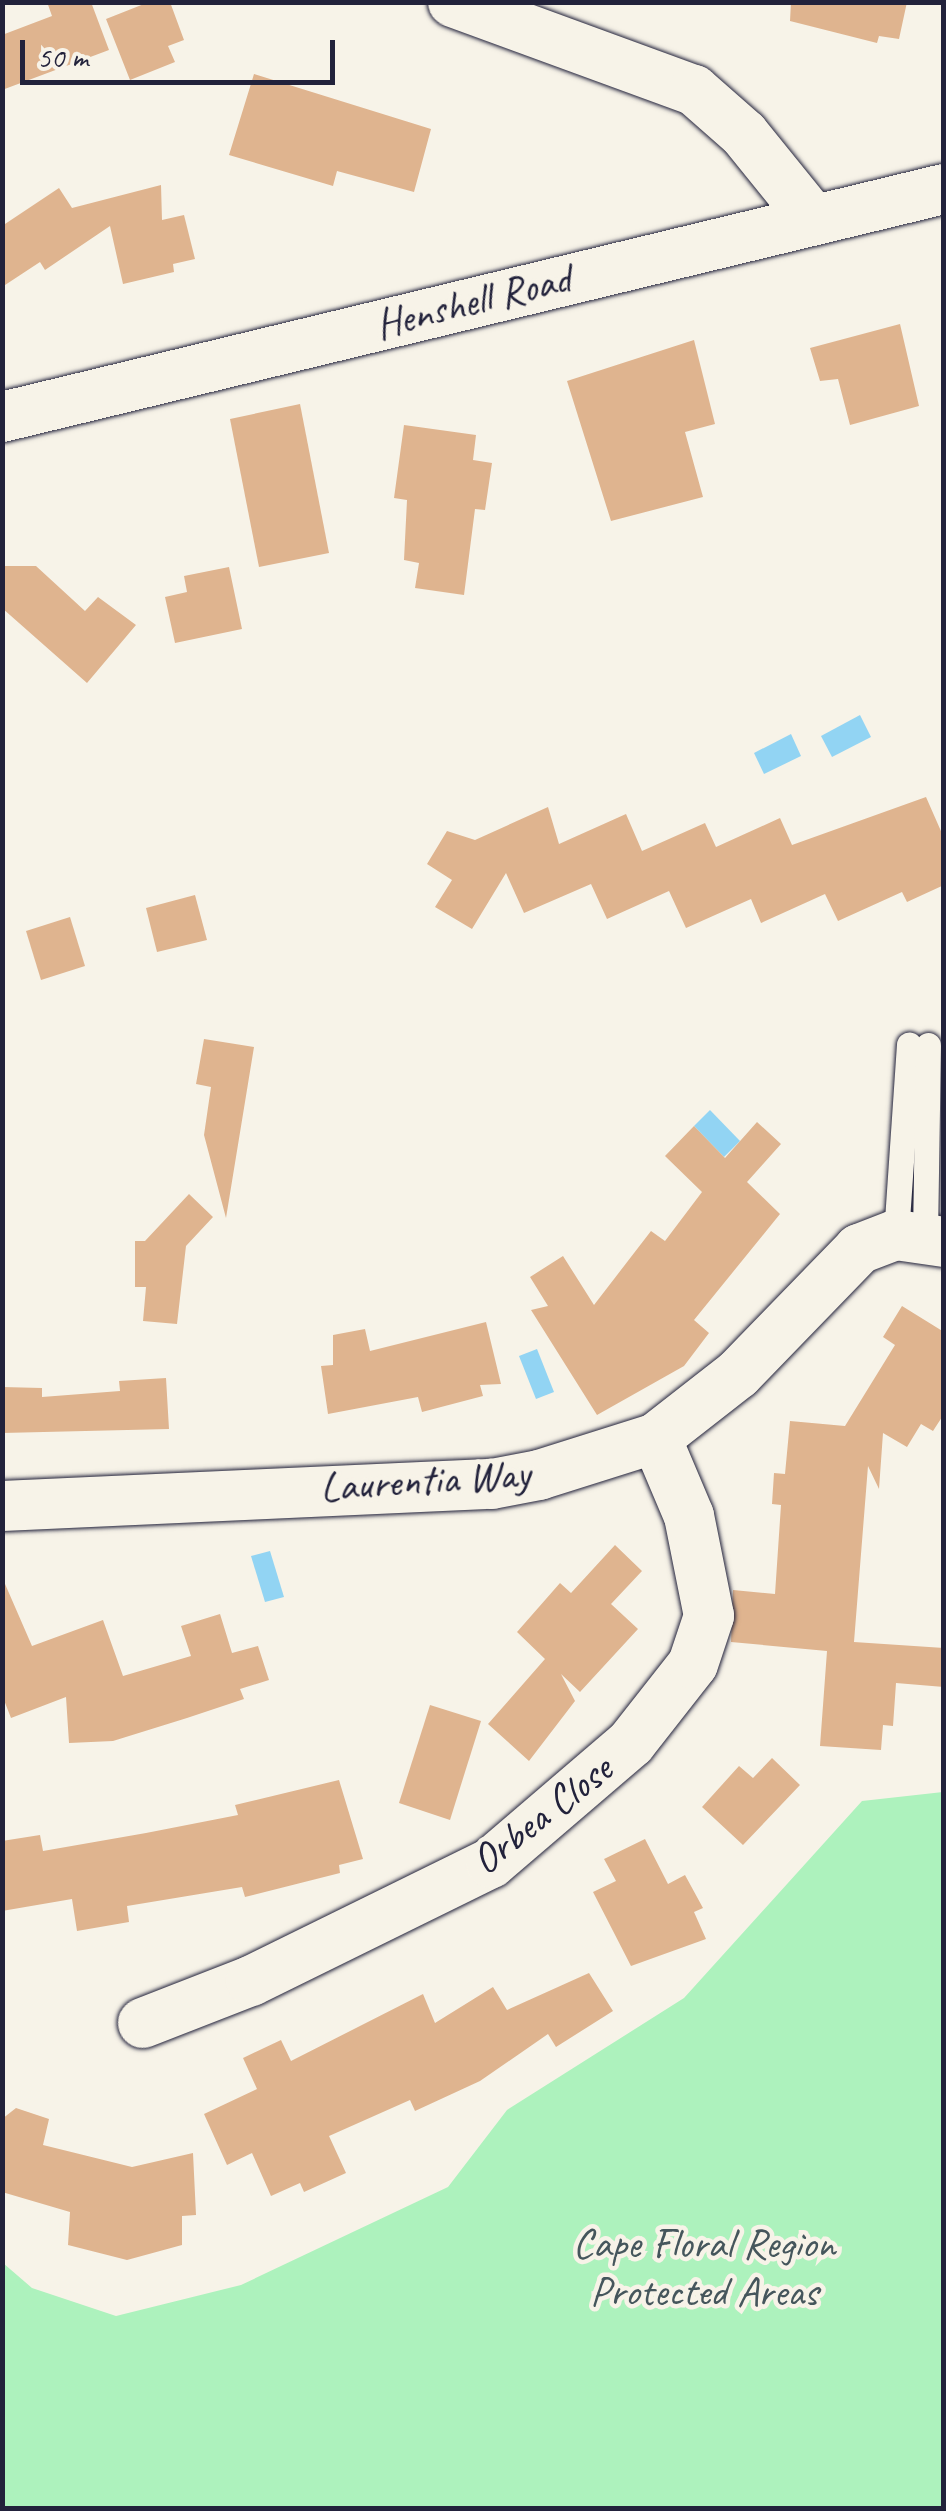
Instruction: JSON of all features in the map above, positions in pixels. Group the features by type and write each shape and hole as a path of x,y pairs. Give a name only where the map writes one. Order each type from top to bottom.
{"street":[{"path":"453,2 694,90 744,134 812,218"},
{"name":"Henshell Road","path":"2,417 944,189"},
{"name":"Laurentia Way","path":"2,1506 492,1484 656,1438 738,1374 842,1262 921,1238"},
{"name":"Orbea Close","path":"142,2022 250,1981 491,1863 631,1744 693,1664 709,1616 690,1516 656,1438"}],"lane":[{"path":"919,1044 921,1238"}],"green space":[{"name":"Cape Floral Region Protected Areas","path":"943,1792 943,2508 3,2508 3,2263 32,2288 116,2316 241,2285 448,2187 507,2110 684,1998 862,1801"}],"water":[{"path":"860,715 871,737 832,757 821,736"},
{"path":"791,734 801,756 764,774 754,753"},
{"path":"710,1110 740,1141 724,1157 694,1126"},
{"path":"537,1349 554,1392 536,1399 519,1356"},
{"path":"270,1551 284,1597 265,1602 251,1556"}],"building":[{"path":"47,2 91,2 109,50 2,90 2,35 52,16"},
{"path":"149,2 170,2 184,40 168,46 175,62 130,80 106,19"},
{"path":"791,2 907,2 899,39 879,36 877,43 790,21"},
{"path":"254,74 431,129 414,192 337,171 333,186 229,155"},
{"path":"161,185 162,220 184,215 195,259 173,264 174,272 123,284 110,226 45,270 40,262 2,287 2,226 59,188 72,208"},
{"path":"900,324 919,406 850,425 838,379 820,381 810,348"},
{"path":"694,340 715,424 685,432 703,497 611,521 567,381"},
{"path":"300,404 329,553 259,567 230,419"},
{"path":"404,425 476,435 473,460 492,463 485,510 475,509 464,595 415,588 419,563 404,560 407,500 394,498"},
{"path":"2,566 36,566 85,611 98,597 136,625 87,683 2,608"},
{"path":"229,567 242,629 175,643 165,597 187,592 184,576"},
{"path":"926,797 944,838 944,885 907,902 902,892 838,921 825,894 761,923 751,899 686,928 669,891 607,919 591,884 524,913 506,873 472,929 435,907 452,880 427,864 447,831 475,840 548,807 559,844 626,814 642,851 705,823 716,847 780,818 792,845"},
{"path":"195,895 207,940 157,952 146,908"},
{"path":"70,917 85,966 41,980 26,931"},
{"path":"204,1039 254,1047 226,1218 204,1135 211,1087 196,1084"},
{"path":"757,1122 781,1144 747,1182 780,1214 694,1320 709,1333 684,1366 597,1415 531,1310 548,1306 530,1277 563,1256 594,1305 651,1231 665,1241 702,1192 665,1156 694,1126 725,1158"},
{"path":"189,1194 213,1217 186,1246 177,1324 143,1321 146,1287 135,1287 135,1241 145,1241"},
{"path":"902,1306 944,1332 944,1414 933,1431 921,1424 907,1447 883,1433 879,1489 868,1466 854,1642 944,1648 944,1687 896,1683 893,1726 883,1725 881,1750 820,1746 827,1651 731,1642 733,1590 775,1594 781,1505 772,1504 774,1473 785,1474 790,1421 845,1426 895,1345 883,1337"},
{"path":"486,1322 501,1384 480,1385 483,1396 422,1412 418,1397 328,1414 321,1366 333,1365 333,1335 365,1329 370,1351"},
{"path":"166,1378 169,1429 2,1433 2,1387 42,1388 42,1397 120,1391 119,1381"},
{"path":"615,1545 642,1571 611,1604 638,1629 580,1692 561,1674 575,1701 529,1761 488,1724 545,1659 517,1632 560,1583 571,1593"},
{"path":"2,1577 32,1646 103,1620 123,1676 191,1656 181,1626 220,1614 232,1653 258,1646 269,1680 240,1689 244,1699 187,1718 113,1741 69,1743 66,1697 11,1718 2,1695"},
{"path":"430,1705 481,1721 450,1820 399,1803"},
{"path":"772,1758 800,1785 743,1845 702,1807 739,1766 753,1778"},
{"path":"339,1780 363,1859 339,1865 340,1873 245,1897 242,1887 127,1906 129,1922 77,1931 72,1899 2,1911 2,1841 40,1835 43,1851 146,1833 238,1815 235,1805"},
{"path":"645,1839 668,1884 685,1875 703,1908 694,1912 706,1939 631,1966 593,1892 616,1881 604,1859"},
{"path":"589,1973 613,2011 556,2047 548,2034 480,2081 415,2111 410,2100 329,2136 346,2173 304,2192 300,2183 271,2196 252,2153 227,2165 204,2114 257,2089 243,2058 281,2040 291,2061 423,1994 435,2023 493,1987 507,2010"},
{"path":"16,2108 49,2119 43,2145 132,2167 193,2153 196,2215 182,2216 182,2245 127,2260 68,2245 70,2212 2,2192 2,2119"}]}
